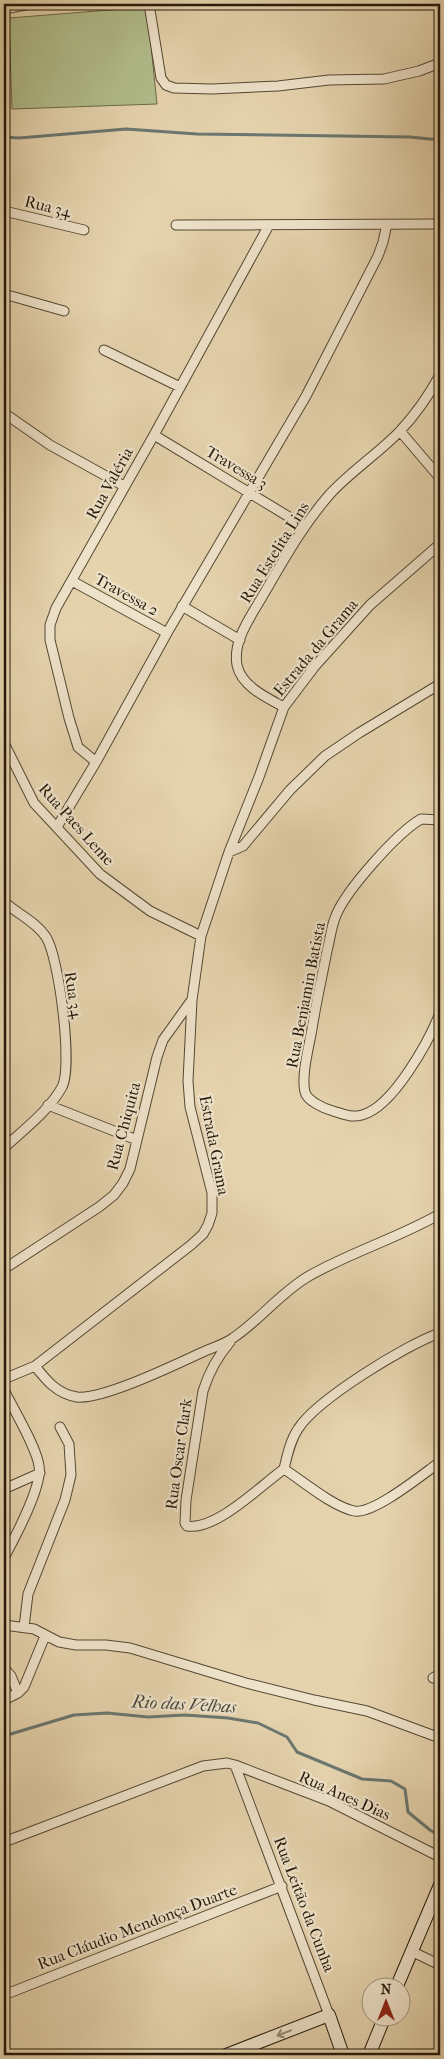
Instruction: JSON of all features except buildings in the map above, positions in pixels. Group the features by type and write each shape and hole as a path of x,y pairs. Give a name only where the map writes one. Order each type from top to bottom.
{"street":[{"path":"4,9 31,4"},
{"path":"149,4 161,78 166,85 174,88 212,89 278,86 330,80 384,79 419,70 440,62"},
{"name":"Rua 34","path":"4,211 84,230"},
{"path":"57,827 96,762 167,632 248,491 306,396 378,256 387,224"},
{"path":"176,225 440,224"},
{"name":"Rua Valéria","path":"96,762 78,747 50,640 50,626 56,608 154,435 269,225"},
{"path":"4,294 64,311"},
{"path":"104,350 180,387"},
{"name":"Rua Estelita Lins","path":"284,708 262,695 244,680 237,666 241,634 304,526 330,494 352,472 400,432 421,407 440,375"},
{"path":"4,413 50,445 124,486"},
{"path":"400,432 440,478"},
{"name":"Travessa 3","path":"154,435 304,526"},
{"name":"Estrada da Grama","path":"229,852 284,708 314,666 370,605 440,544"},
{"name":"Travessa 2","path":"72,581 167,632"},
{"path":"182,606 240,640"},
{"path":"229,852 243,846 290,790 325,756 358,733 440,684"},
{"name":"Rua Paes Leme","path":"4,743 34,803 100,874 150,911 201,936"},
{"name":"Rua Benjamin Batista","path":"440,820 421,819 393,841 345,899 335,917 318,994 308,1056 305,1092 308,1097 329,1110 350,1116 370,1112 382,1104 394,1091 433,1031 440,1013"},
{"name":"Estrada Grama","path":"4,1379 35,1366 191,1246 203,1234 208,1225 212,1213 212,1193 190,1107 188,1081 192,1000 201,936 229,852"},
{"name":"Rua 34","path":"4,1148 48,1105 62,1087 66,1065 63,1016 57,974 47,938 32,922 8,905"},
{"name":"Rua Chiquita","path":"4,1269 99,1207 114,1195 123,1183 130,1169 157,1057 163,1040 192,1000"},
{"path":"48,1105 137,1140"},
{"path":"35,1366 50,1385 66,1394 78,1397 92,1395 173,1366 232,1340 307,1277 329,1265 404,1234 440,1214"},
{"path":"440,1333 428,1337 386,1361 314,1410 298,1428 292,1440 284,1469 336,1503 353,1511 360,1511 370,1510 440,1462"},
{"name":"Rua Oscar Clark","path":"232,1340 219,1354 208,1375 203,1391 184,1523 187,1526 198,1526 212,1522 284,1469"},
{"path":"4,1390 34,1450 40,1473 32,1500 4,1558"},
{"path":"24,1627 28,1594 66,1500 71,1475 69,1444 60,1427"},
{"path":"4,1488 40,1473"},
{"path":"4,1626 24,1627 59,1642 76,1645 106,1645 130,1648 246,1683 367,1711 440,1738"},
{"path":"4,1700 18,1693 24,1687 46,1636"},
{"path":"4,1668 11,1676 18,1693"},
{"path":"4,1842 203,1766 227,1763 235,1765"},
{"name":"Rua Anes Dias","path":"235,1765 329,1801 440,1857"},
{"name":"Rua Leitão da Cunha","path":"235,1765 282,1886 343,2055"},
{"path":"401,1976 440,1885"},
{"name":"Rua Cláudio Mendonça Duarte","path":"4,1994 282,1886"},
{"path":"411,1951 440,1965"},
{"path":"226,2055 329,2015"},
{"path":"369,2055 381,2026"}],"green space":[{"path":"147,7 157,104 12,109 9,18"}],"waterway":[{"path":"4,137 19,138 126,129 197,134 410,137 440,140"},
{"name":"Rio das Velhas","path":"4,1736 74,1715 107,1713 148,1717 185,1715 228,1718 258,1723 287,1737 297,1752 362,1779 391,1781 405,1789 408,1812 440,1836"}]}
